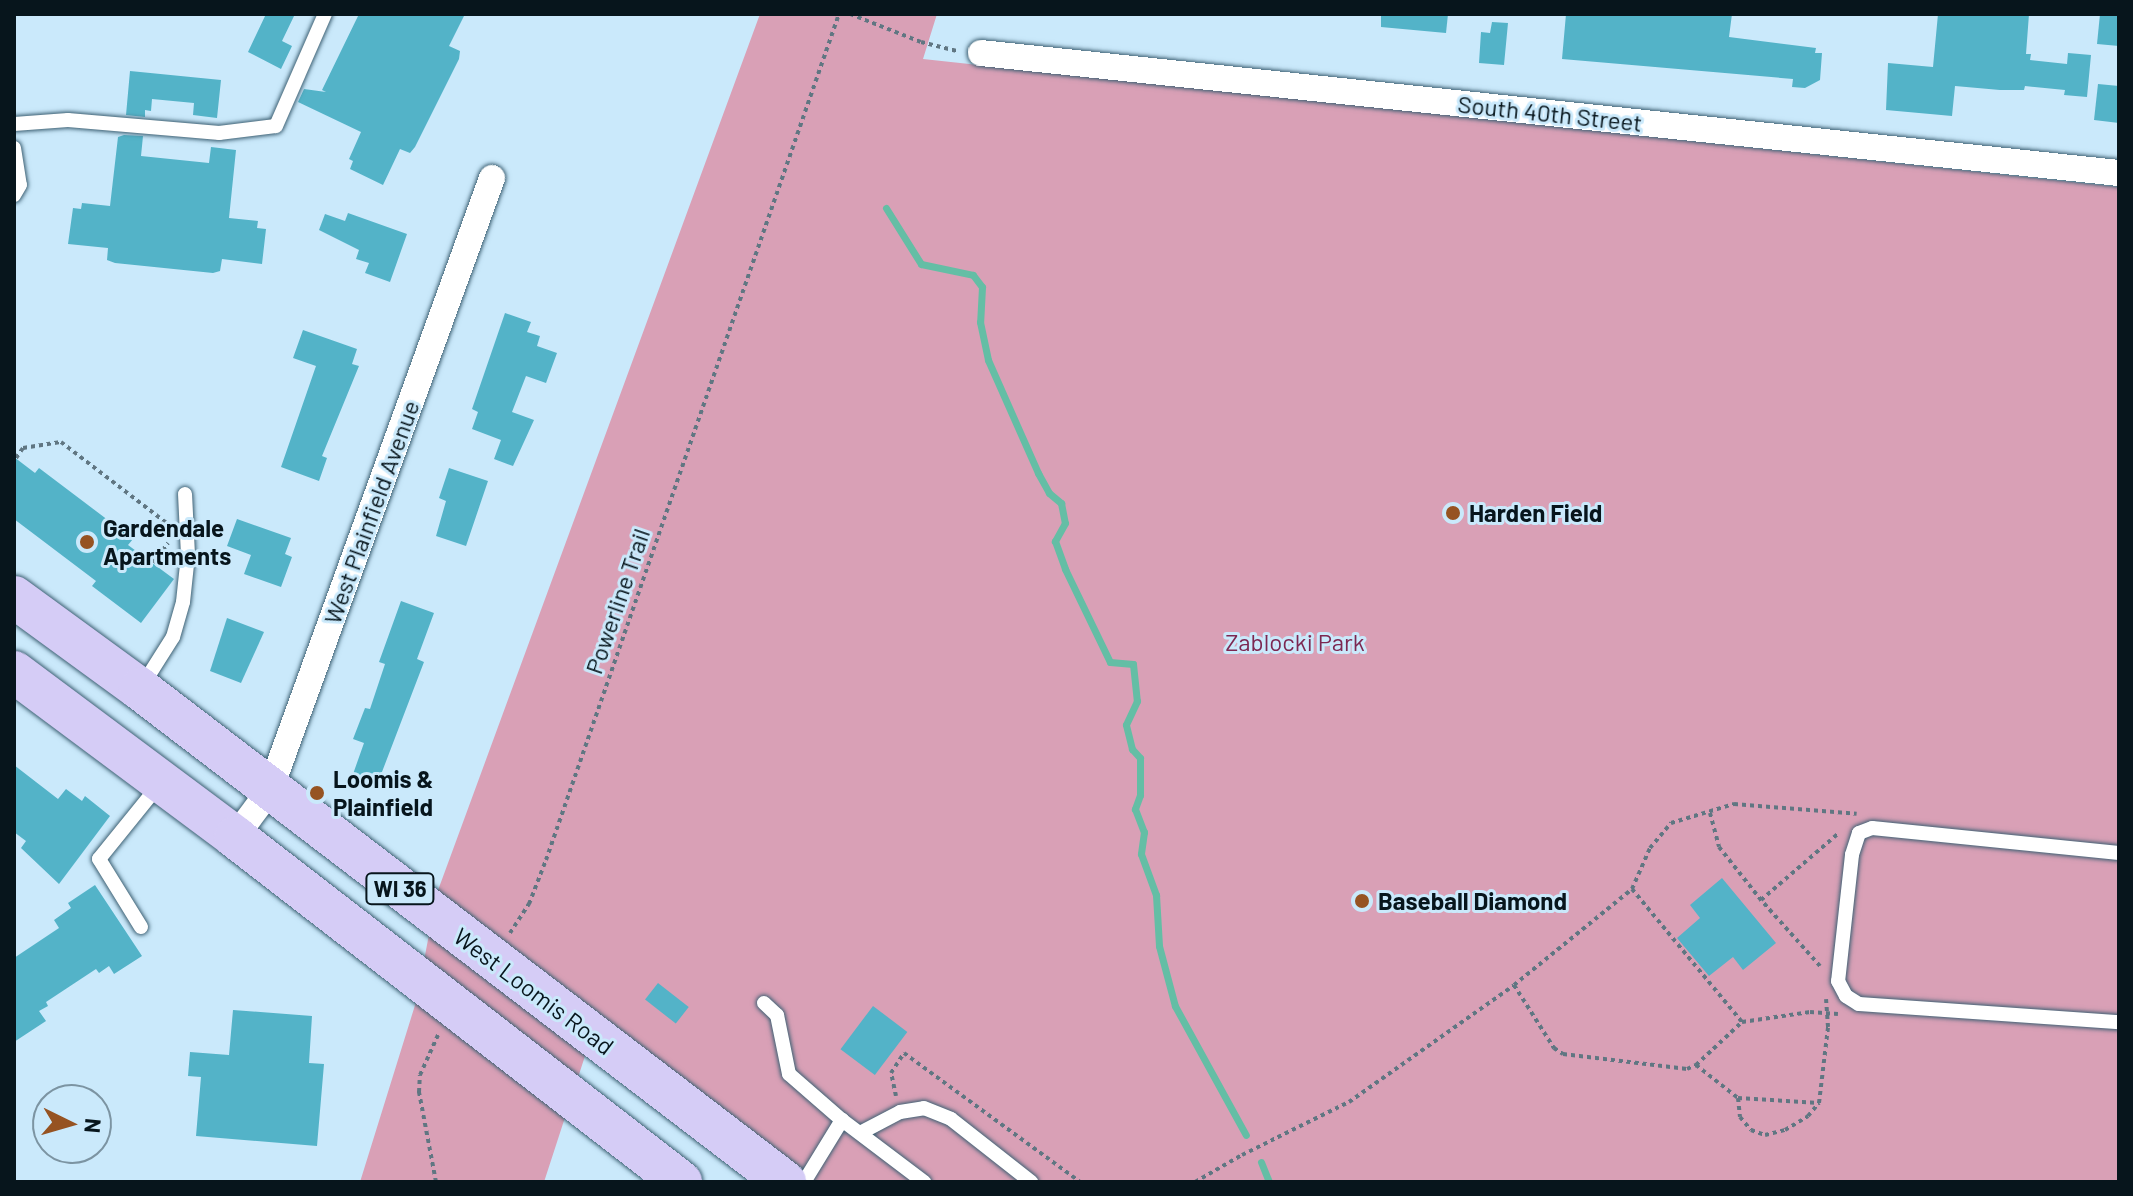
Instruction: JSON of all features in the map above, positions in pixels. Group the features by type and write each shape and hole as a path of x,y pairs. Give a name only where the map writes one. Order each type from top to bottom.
{"main road":[{"name":"West Loomis Road","path":"14,597 140,689 785,1182"},
{"name":"WI 36","path":"14,672 235,837 681,1182"}],"street":[{"name":"South 40th Street","path":"981,53 2119,173"},
{"name":"West Plainfield Avenue","path":"235,837 270,790 492,178"}],"lane":[{"path":"14,124 68,120 219,133 276,126 325,14"},
{"path":"14,148 20,185 14,195"},
{"path":"140,689 173,637 183,602 188,555 185,494"},
{"path":"141,927 99,859 162,782"},
{"path":"2119,853 1872,828 1859,833 1852,855 1838,981 1846,996 1859,1004 2119,1022"},
{"path":"764,1003 777,1015 789,1074 842,1120 924,1182"},
{"path":"860,1133 900,1112 924,1108 951,1119 1031,1182"},
{"path":"804,1182 842,1120"}],"path":[{"name":"Powerline Trail","path":"491,958 529,904 546,860 839,14"},
{"path":"850,14 921,42 981,53"},
{"path":"16,458 23,448 61,442 177,531"},
{"path":"153,563 169,542"},
{"path":"1195,1182 1349,1102 1514,985 1632,889 1650,848 1671,823 1734,804 1857,814"},
{"path":"1710,813 1719,847 1828,975"},
{"path":"1839,848 1842,813"},
{"path":"1761,900 1840,832"},
{"path":"1632,889 1742,1022"},
{"path":"1514,985 1554,1048 1563,1054 1687,1069 1696,1065 1742,1022 1825,1012 1841,1014"},
{"path":"1738,1098 1740,1117 1751,1130 1765,1135 1785,1130 1808,1116 1819,1103 1828,1027 1825,1012 1827,987"},
{"path":"436,1182 420,1114 420,1075 435,1039 455,1007"},
{"path":"1696,1065 1738,1098 1819,1103"}],"green space":[{"name":"Zablocki Park","path":"760,14 937,14 923,59 2119,187 2119,1182 816,1182 598,1016 544,1182 360,1182 416,1002 437,893"}],"building":[{"path":"266,14 295,14 282,41 292,46 281,69 248,52"},
{"path":"359,14 465,14 449,46 460,51 459,59 415,147 410,153 400,149 383,185 350,169 353,161 349,159 361,132 298,102 304,89 326,92 322,90"},
{"path":"1381,14 1448,14 1446,33 1381,27"},
{"path":"1566,14 1732,14 1729,37 1816,48 1815,53 1822,53 1820,80 1805,88 1792,87 1793,79 1562,59"},
{"path":"1938,14 2029,14 2026,54 2031,54 2030,60 2067,64 2068,53 2091,55 2087,97 2064,95 2065,90 2025,86 2024,90 2000,90 1955,86 1952,116 1886,110 1888,63 1933,67"},
{"path":"2100,14 2119,14 2119,46 2097,44"},
{"path":"1492,22 1508,23 1504,65 1479,63 1481,32 1490,33"},
{"path":"130,71 221,80 217,118 193,115 194,103 152,99 151,111 145,110 145,117 126,115"},
{"path":"2098,84 2119,86 2119,123 2094,120"},
{"path":"143,136 141,156 209,163 211,147 236,150 229,218 258,221 257,228 266,229 262,264 222,259 220,271 213,273 115,263 107,260 108,248 68,244 73,208 81,209 82,203 110,206 118,137"},
{"path":"348,213 407,234 390,282 365,273 369,263 356,259 359,250 319,230 325,214 345,221"},
{"path":"505,313 531,322 527,332 540,336 537,346 557,353 546,383 526,376 512,412 534,420 513,466 494,459 501,440 472,429 478,412 472,409"},
{"path":"303,330 357,349 352,364 359,366 322,456 327,458 319,481 281,467 316,366 293,358"},
{"name":"Gardendale Apartments","path":"14,457 35,473 39,468 133,539 128,545 174,579 141,623 92,586 96,581 14,519"},
{"path":"449,468 488,481 466,546 436,536 446,501 439,498"},
{"path":"237,519 291,538 285,554 292,557 281,587 244,574 251,555 227,546"},
{"path":"401,601 434,613 417,659 424,662 377,785 352,777 364,743 353,739 365,708 370,709 385,664 379,662"},
{"path":"227,618 264,632 241,683 210,671"},
{"path":"14,765 58,799 66,789 82,801 85,796 110,816 59,884 21,848 26,841 14,832"},
{"path":"1722,878 1776,943 1743,970 1733,957 1709,976 1677,938 1700,918 1690,905"},
{"path":"95,885 142,956 114,974 109,966 99,973 96,969 46,1002 48,1006 39,1011 46,1021 14,1042 14,958 59,928 54,920 71,908 68,903"},
{"path":"658,983 689,1007 676,1024 645,1000"},
{"path":"873,1006 907,1032 875,1075 841,1049"},
{"path":"233,1010 312,1016 309,1063 324,1064 317,1146 196,1136 201,1077 188,1076 190,1052 229,1055"}],"waterway":[{"path":"886,208 921,264 973,275 982,287 980,322 988,360 1038,473 1049,493 1061,503 1065,523 1055,541 1065,569 1110,662 1133,664 1137,701 1126,725 1132,749 1140,758 1140,795 1135,809 1144,832 1141,854 1156,895 1159,946 1175,1006 1246,1135"},
{"path":"1261,1162 1269,1182"}],"place":[{"name":"Harden Field","path":"1453,513"},
{"name":"Gardendale Apartments","path":"87,542"},
{"name":"Loomis & Plainfield","path":"317,793"},
{"name":"Baseball Diamond","path":"1362,901"}]}
